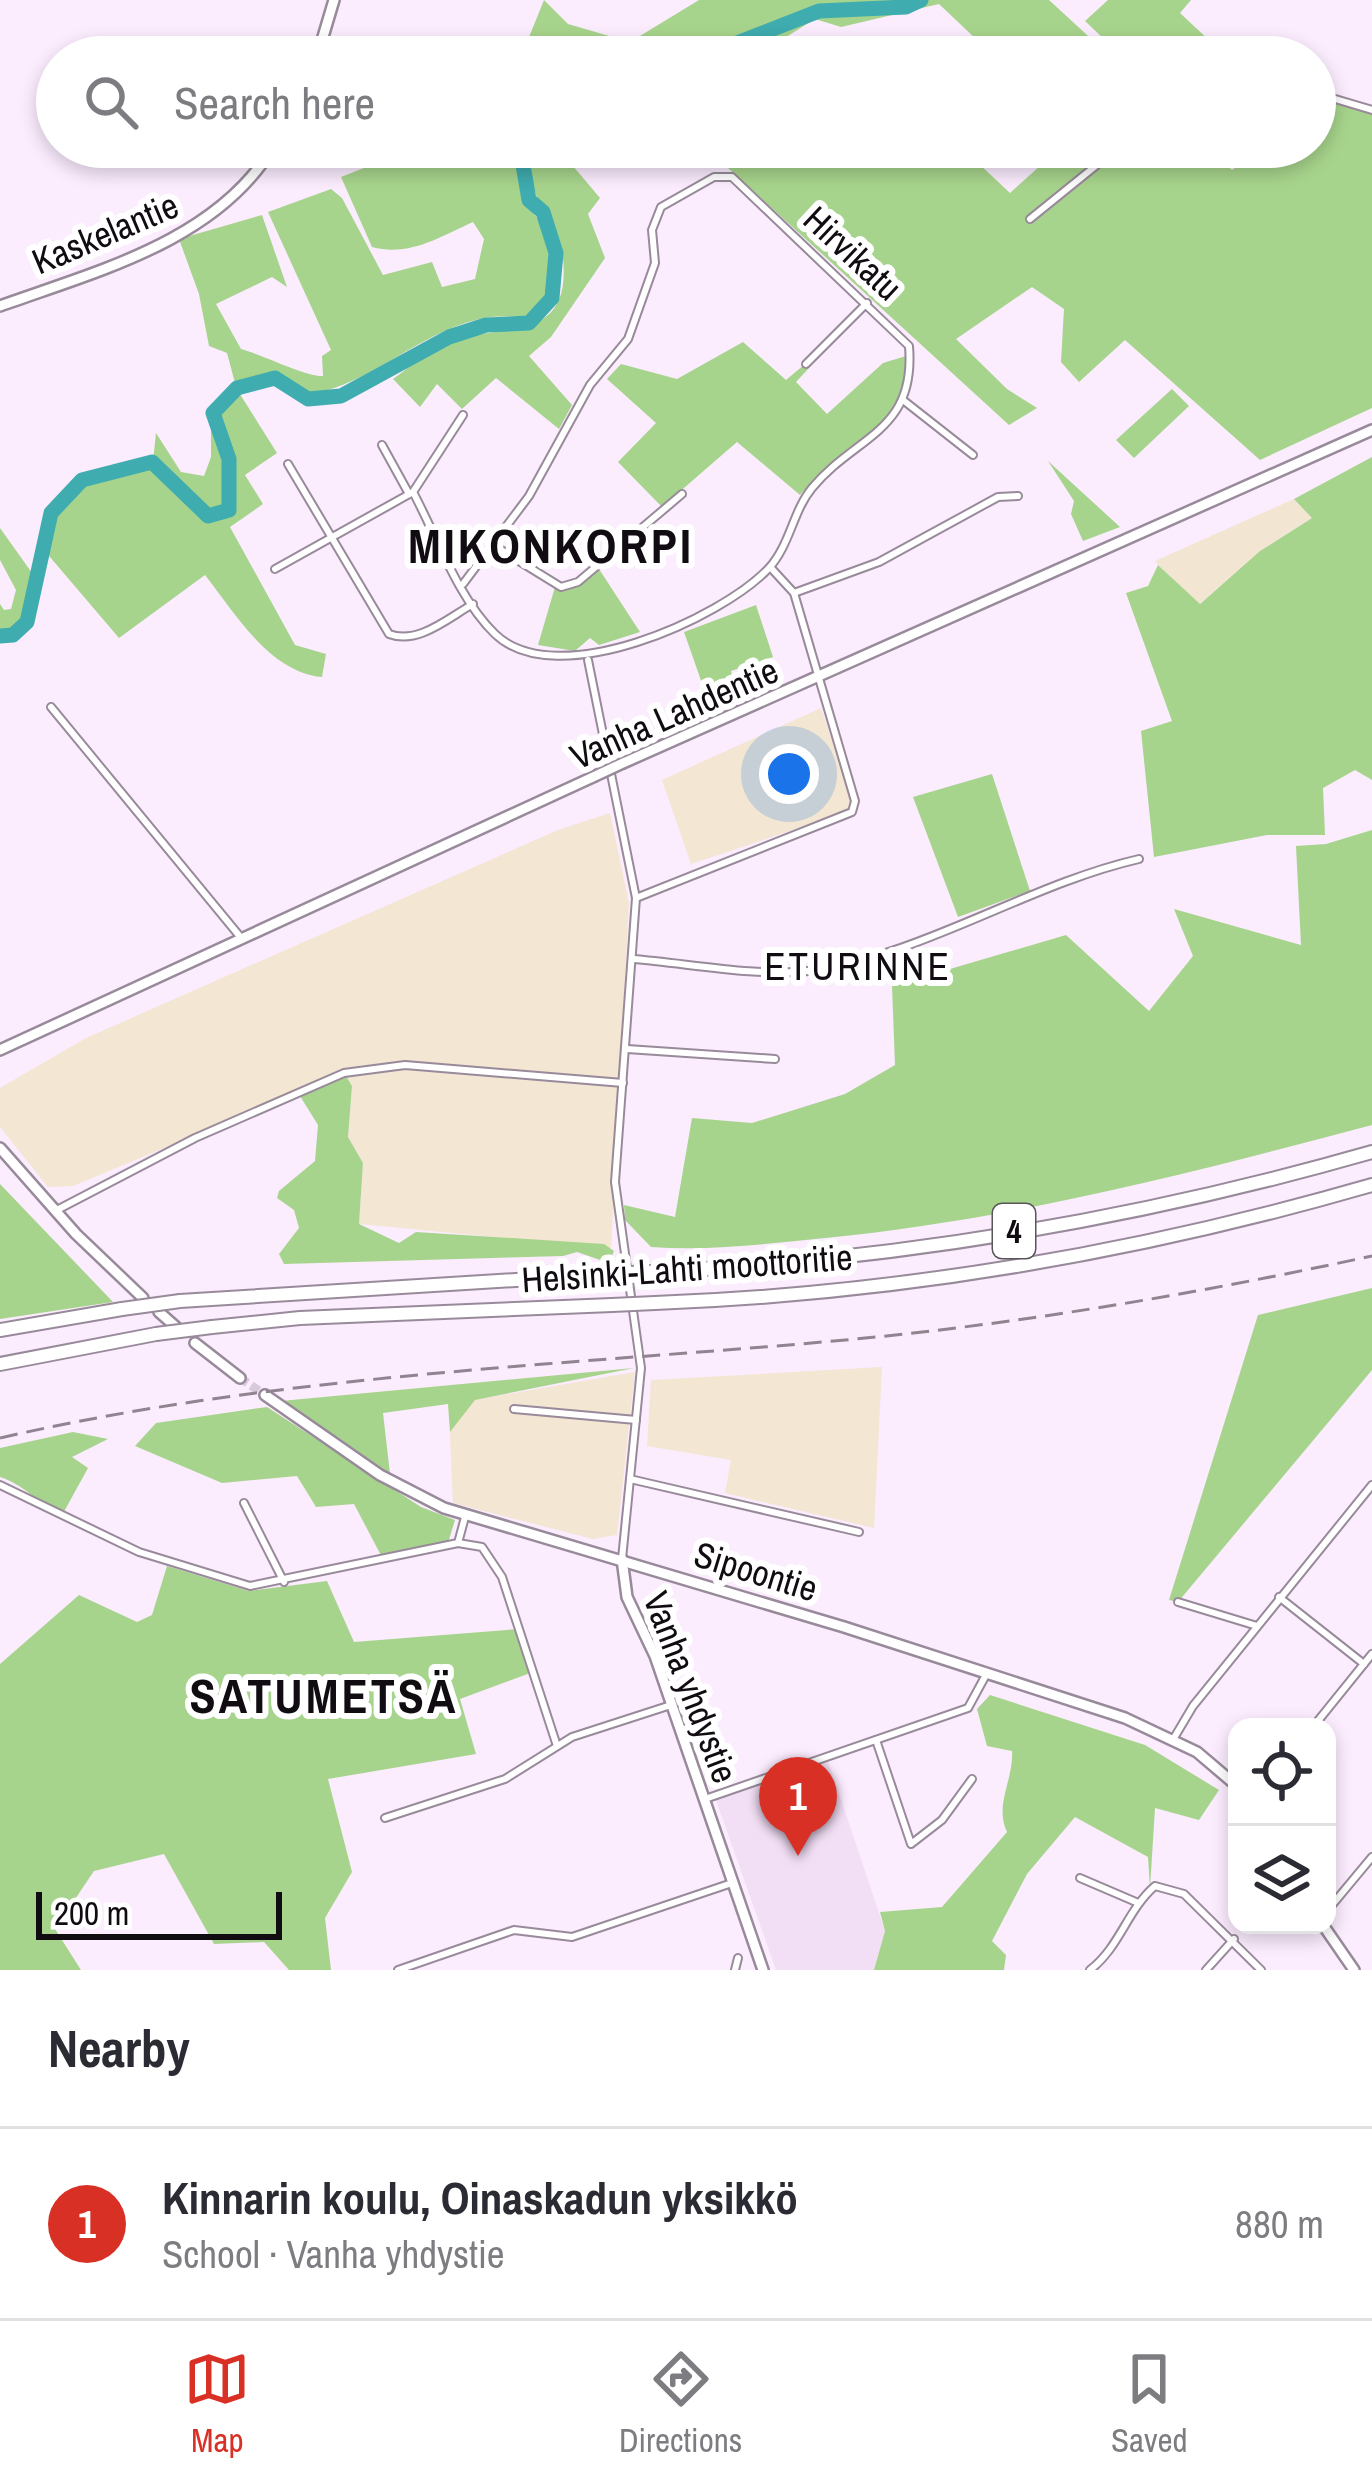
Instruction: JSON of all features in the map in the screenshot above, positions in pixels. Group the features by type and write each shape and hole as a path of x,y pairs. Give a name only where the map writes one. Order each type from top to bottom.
{"highway":[{"name":"Helsinki-Lahti moottoritie","path":"0,1330 180,1300 831,1260 1222,1192 1372,1152"},
{"name":"Helsinki-Lahti moottoritie","path":"0,1364 156,1334 300,1318 655,1304 930,1278 1232,1221 1372,1185"}],"street":[{"path":"323,36 334,0"},
{"path":"1336,100 1372,110"},
{"name":"Kaskelantie","path":"0,306 121,263 207,218 236,194 256,168"},
{"path":"1030,219 1093,168"},
{"name":"Hirvikatu","path":"463,584 530,496 580,401 628,340 655,263 652,230 661,207 714,176 732,177 909,346 911,376 903,400"},
{"path":"806,364 867,303"},
{"path":"382,445 473,604 504,641 542,653 587,658 727,602 770,567 804,497 872,439 903,400 973,455"},
{"path":"275,568 411,493 463,415"},
{"name":"Vanha Lahdentie","path":"0,1050 623,763 1372,430"},
{"path":"288,464 389,634 403,639 422,633 473,604"},
{"path":"493,545 561,587 578,583 682,494"},
{"path":"794,592 879,562 998,497 1018,496"},
{"path":"636,898 851,812 855,801 794,592 770,567"},
{"path":"587,658 636,898 615,1182 617,1221 638,1320 637,1420 622,1558"},
{"path":"51,707 242,939"},
{"path":"633,959 805,971 873,955 1095,869 1139,859"},
{"path":"627,1048 776,1059"},
{"path":"55,1211 266,1104 358,1069 405,1065 623,1083"},
{"path":"0,1148 55,1211 143,1298"},
{"path":"159,1312 176,1327"},
{"path":"195,1343 240,1378"},
{"name":"Sipoontie","path":"265,1395 380,1475 465,1516 622,1558 987,1673 1174,1738 1228,1779"},
{"path":"514,1409 637,1420"},
{"path":"630,1479 860,1532"},
{"path":"1174,1738 1193,1706 1372,1485"},
{"path":"0,1486 129,1548 218,1580 250,1586 458,1544 482,1547 502,1577 557,1746"},
{"path":"244,1503 284,1582"},
{"path":"458,1544 465,1516"},
{"name":"Vanha yhdystie","path":"622,1558 627,1597 671,1705 763,1970"},
{"path":"1280,1597 1364,1664"},
{"path":"1178,1602 1257,1626"},
{"path":"1320,1718 1372,1654"},
{"path":"705,1799 968,1708 987,1673"},
{"path":"385,1818 505,1780 557,1746 671,1705"},
{"path":"875,1741 911,1844 943,1820 972,1779"},
{"path":"1336,1900 1372,1857"},
{"path":"1080,1878 1136,1902"},
{"path":"398,1970 514,1930 572,1936 732,1882"},
{"path":"1090,1970 1118,1939 1136,1902 1155,1886 1184,1894 1261,1970"},
{"path":"1329,1934 1353,1970"},
{"path":"1206,1970 1234,1939"},
{"path":"735,1970 738,1958"}],"shaded area":[{"path":"1294,499 1313,517 1260,551 1198,605 1155,561"},
{"path":"821,708 852,801 847,812 691,864 662,780"},
{"path":"610,813 629,903 611,1248 359,1224 363,1163 348,1137 352,1086 344,1073 73,1186 48,1187 0,1127 0,1088 86,1038 558,830"},
{"path":"882,1367 874,1528 725,1493 731,1460 647,1446 651,1380"},
{"path":"635,1372 617,1535 593,1539 453,1503 450,1432 474,1400"},
{"path":"828,1761 885,1931 874,1970 776,1970 716,1800"}],"green space":[{"path":"544,0 568,24 609,36 529,36"},
{"path":"699,0 1049,0 1088,36 973,36 939,4 841,27 815,19 788,36 640,36"},
{"path":"1108,0 1191,0 1180,13 1205,36 1101,36 1085,21"},
{"path":"1336,103 1372,114 1372,408 1260,460 1125,340 1079,382 1061,362 1064,309 1032,287 956,339 1007,389 1037,408 1009,425 728,168 983,168 1010,193 1038,168 1336,168"},
{"path":"364,168 517,168 524,203 538,219 549,255 546,294 527,317 491,317 457,326 332,389 309,395 274,374 235,383 227,353 209,346 199,294 179,239 262,215 287,287 272,277 216,304 241,349 323,376 322,356 331,350 268,212 331,189 342,198 383,275 432,262 442,287 475,279 484,239 473,222 412,247 372,247 341,177"},
{"path":"530,168 575,168 600,198 588,214 605,258 551,337 529,356 572,405 559,429 496,378 462,409 437,384 420,407 393,379 447,342 535,323 559,300 562,250 535,192"},
{"path":"743,342 786,380 805,364 809,368 796,382 827,414 883,363 906,356 904,380 885,418 800,495 737,442 662,507 618,462 656,423 607,379 621,364 677,379"},
{"path":"1172,389 1189,406 1134,458 1116,440"},
{"path":"238,391 277,453 245,475 263,504 230,527 295,645 326,654 322,677 303,673 270,653 205,575 119,638 44,550 69,498 95,482 151,465 208,518 232,511 231,459 216,413"},
{"path":"211,414 227,460 228,509 209,513 153,461 156,433 181,472 204,476 211,457"},
{"path":"1372,457 1372,780 1355,770 1323,788 1325,835 1267,835 1154,857 1141,731 1172,721 1126,593 1148,586 1158,565 1200,604 1260,551 1312,518 1294,499"},
{"path":"1048,461 1120,527 1083,541 1071,514 1074,501"},
{"path":"0,528 37,580 23,622 0,634 0,604 4,610 11,609 16,590 0,560"},
{"path":"599,569 640,632 599,645 590,638 575,651 538,645 555,587 576,587"},
{"path":"756,605 773,657 731,671 733,679 704,689 684,632"},
{"path":"992,774 1030,891 958,917 913,797"},
{"path":"1372,830 1372,1125 1101,1193 895,1230 760,1245 673,1248 651,1247 625,1220 624,1205 675,1217 692,1118 752,1123 845,1094 895,1065 892,986 1066,935 1149,1011 1193,956 1174,909 1301,945 1296,846 1326,844"},
{"path":"346,1076 352,1086 348,1137 363,1163 359,1224 399,1243 416,1232 604,1244 614,1251 609,1263 577,1252 284,1264 279,1254 299,1228 294,1210 277,1198 279,1191 315,1161 318,1125 300,1096"},
{"path":"0,1184 113,1302 0,1319"},
{"path":"1372,1288 1372,1370 1178,1602 1169,1600 1258,1315"},
{"path":"634,1368 475,1400 450,1432 448,1404 383,1413 390,1474 281,1401"},
{"path":"267,1407 421,1507 455,1520 447,1546 384,1561 354,1504 316,1507 297,1476 222,1483 135,1446 156,1423"},
{"path":"73,1432 108,1439 72,1457 88,1468 61,1517 0,1477 0,1448"},
{"path":"167,1566 249,1591 327,1581 354,1642 519,1629 533,1672 460,1699 476,1754 328,1779 352,1872 325,1918 331,1970 289,1970 264,1942 214,1944 164,1854 94,1871 55,1929 81,1970 0,1970 0,1664 79,1595 137,1622 152,1615"},
{"path":"990,1695 1145,1745 1219,1790 1199,1820 1155,1808 1150,1888 1148,1857 1075,1817 1027,1874 992,1941 1006,1955 1004,1970 874,1970 885,1931 880,1912 942,1907 1007,1832 1003,1802 1012,1751 987,1746 977,1709"}],"waterway":[{"path":"755,36 819,11 906,7 921,0"},
{"path":"0,636 13,635 27,622 51,513 82,480 152,462 208,516 229,510 229,459 213,413 237,388 275,378 308,399 341,396 449,337 486,325 529,323 552,298 556,253 543,212 529,200 524,168"}],"tunnel":[{"path":"240,1378 265,1395"}],"railway":[{"path":"0,1438 204,1400 307,1387 823,1342 1030,1318 1372,1256"}],"place":[{"name":"Kinnarin koulu, Oinaskadun yksikkö","path":"798,1856"}],"district":[{"name":"MIKONKORPI","path":"551,545"},
{"name":"ETURINNE","path":"858,966"},
{"name":"SATUMETSÄ","path":"324,1695"}]}
